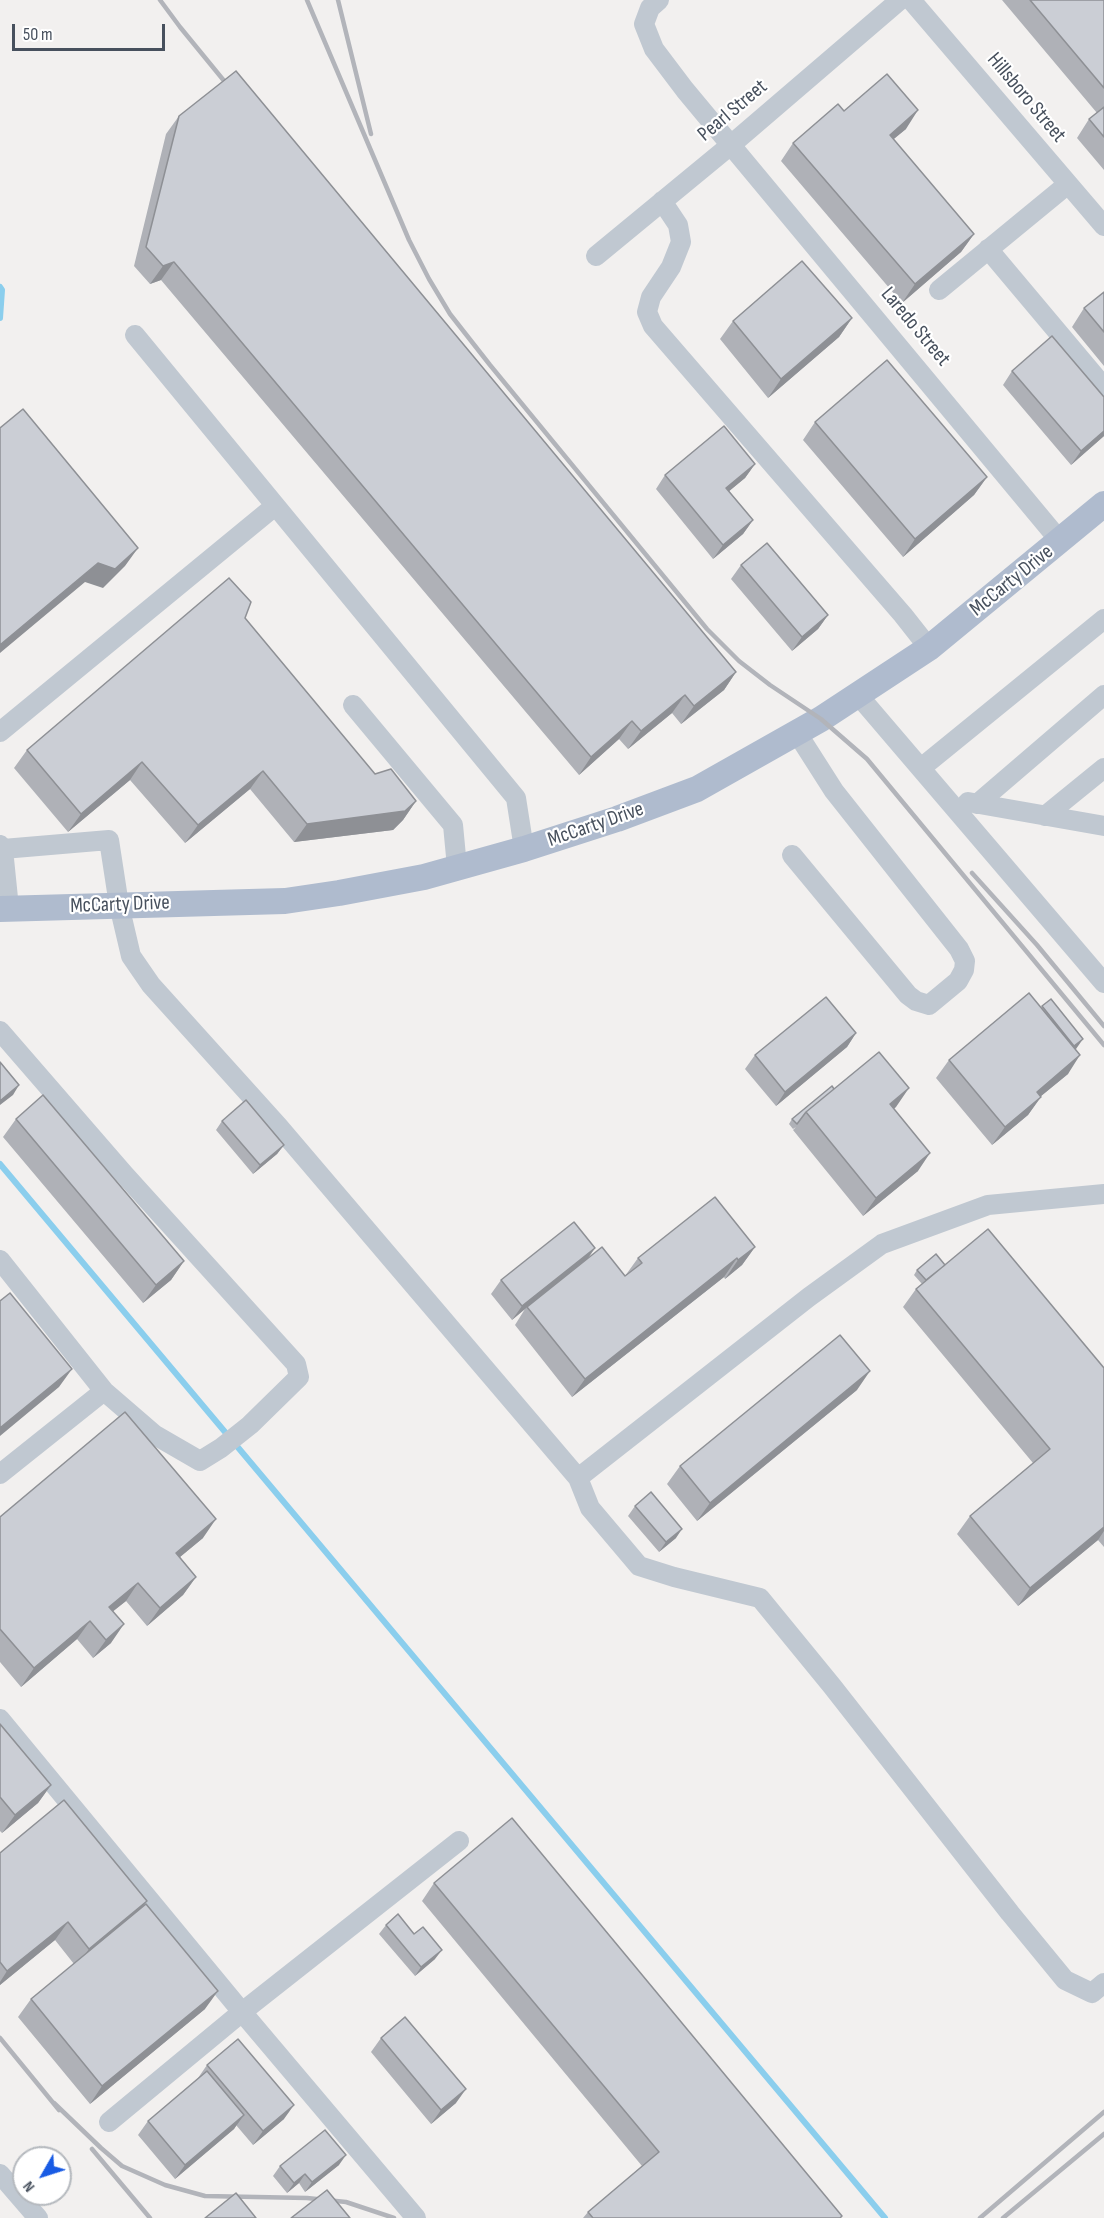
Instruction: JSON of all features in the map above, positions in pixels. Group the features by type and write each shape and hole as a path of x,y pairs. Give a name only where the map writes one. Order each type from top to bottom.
{"main road":[{"name":"McCarty Drive","path":"4,908 285,901 424,876 524,849 616,819 697,789 797,733 858,695 929,648 1104,504"}],"street":[{"name":"Laredo Street","path":"660,0 650,8 644,24 654,49 685,90 1060,541"},
{"name":"Pearl Street","path":"596,256 732,144 900,0"},
{"name":"Hillsboro Street","path":"911,0 1104,226"},
{"path":"939,290 1068,184"},
{"path":"662,201 678,225 681,242 671,267 651,297 647,312 652,326 903,615 929,648"},
{"path":"988,249 1104,387"},
{"path":"135,335 516,798 524,849"},
{"path":"0,732 275,506"},
{"path":"921,768 1104,619"},
{"path":"858,695 947,799 1097,961 1104,983"},
{"path":"977,804 1104,695"},
{"path":"353,705 453,825 457,867"},
{"path":"792,855 908,995 916,1001 930,1005 958,981 964,970 964,961 959,949 834,791 797,733"},
{"path":"1045,816 1104,768"},
{"path":"947,799 1104,826"},
{"path":"4,908 2,847 109,840 119,905 131,956 151,985 279,1127 578,1478 590,1508 639,1566 760,1598 1065,1980 1092,1993 1104,1983"},
{"path":"0,1031 123,1174 296,1364 299,1377 242,1431 200,1461 155,1435 104,1390 0,1260"},
{"path":"578,1478 809,1297 882,1244 988,1205 1104,1194"},
{"path":"0,1474 104,1390"},
{"path":"0,1719 416,2218"},
{"path":"109,2122 242,2012 459,1842"},
{"path":"0,2174 38,2218"}],"building":[{"path":"1030,0 1104,0 1104,88"},
{"path":"236,71 736,672 694,706 685,695 641,731 632,721 591,757 174,262 163,266 146,247 179,116"},
{"path":"887,74 918,110 890,135 974,234 915,284 793,143 838,104 844,111"},
{"path":"1104,107 1104,137 1089,119"},
{"path":"802,261 852,318 781,379 733,321"},
{"path":"1104,292 1104,332 1084,308"},
{"path":"1052,336 1104,397 1104,431 1081,451 1012,371"},
{"path":"887,360 987,477 915,539 815,422"},
{"path":"23,409 138,548 115,569 98,563 0,645 0,428"},
{"path":"724,426 755,464 726,488 753,520 723,545 665,475"},
{"path":"767,543 828,615 802,637 741,565"},
{"path":"229,578 251,602 245,618 375,774 391,769 416,801 405,811 307,824 263,771 198,825 142,762 81,814 27,750"},
{"path":"1029,993 1080,1055 1037,1092 1041,1097 1005,1127 949,1060"},
{"path":"826,997 856,1033 785,1092 755,1055"},
{"path":"1051,999 1083,1039 1074,1046 1042,1006"},
{"path":"879,1052 909,1088 890,1104 930,1153 876,1198 806,1112"},
{"path":"0,1062 19,1085 0,1101"},
{"path":"832,1086 834,1089 806,1112 797,1124 792,1119"},
{"path":"43,1095 184,1261 156,1285 16,1119"},
{"path":"246,1100 284,1145 260,1165 222,1121"},
{"path":"715,1197 755,1247 738,1260 737,1258 585,1379 527,1307 602,1247 625,1276 642,1263 638,1258"},
{"path":"574,1222 595,1248 522,1306 501,1280"},
{"path":"988,1229 1104,1368 1104,1527 1030,1588 970,1516 1050,1449 916,1289"},
{"path":"936,1254 945,1265 926,1280 917,1270"},
{"path":"10,1293 72,1369 0,1428 0,1301"},
{"path":"840,1335 870,1371 710,1503 680,1466"},
{"path":"125,1412 216,1519 176,1553 196,1577 160,1608 138,1583 109,1607 124,1624 106,1640 90,1621 34,1668 0,1629 0,1517"},
{"path":"651,1492 682,1529 666,1542 635,1506"},
{"path":"0,1724 51,1785 15,1815 0,1797"},
{"path":"64,1800 147,1901 89,1949 68,1922 7,1971 0,1962 0,1853"},
{"path":"512,1818 842,2216 840,2218 593,2218 588,2212 659,2152 434,1883"},
{"path":"146,1904 218,1991 102,2086 31,1999"},
{"path":"398,1914 414,1934 423,1927 442,1950 421,1967 386,1925"},
{"path":"405,2017 466,2089 441,2110 381,2038"},
{"path":"238,2039 294,2105 263,2131 207,2065"},
{"path":"207,2071 244,2115 185,2165 148,2121"},
{"path":"325,2130 346,2155 312,2182 305,2174 294,2183 280,2166"},
{"path":"327,2190 350,2218 291,2218"},
{"path":"236,2193 256,2218 205,2218"}],"waterway":[{"path":"0,287 2,290 0,318"},
{"path":"0,1164 885,2218"}],"railway":[{"path":"160,0 234,93"},
{"path":"307,0 409,240 450,314 707,629 739,661 821,719 867,759 1104,1045"},
{"path":"338,0 371,134"},
{"path":"972,873 1037,945 1104,1026"},
{"path":"0,2038 59,2110"},
{"path":"54,2103 122,2166 165,2185 205,2196 307,2198 346,2202 394,2218"},
{"path":"980,2218 1104,2112"},
{"path":"1003,2218 1104,2134"},
{"path":"92,2149 150,2218"}]}
